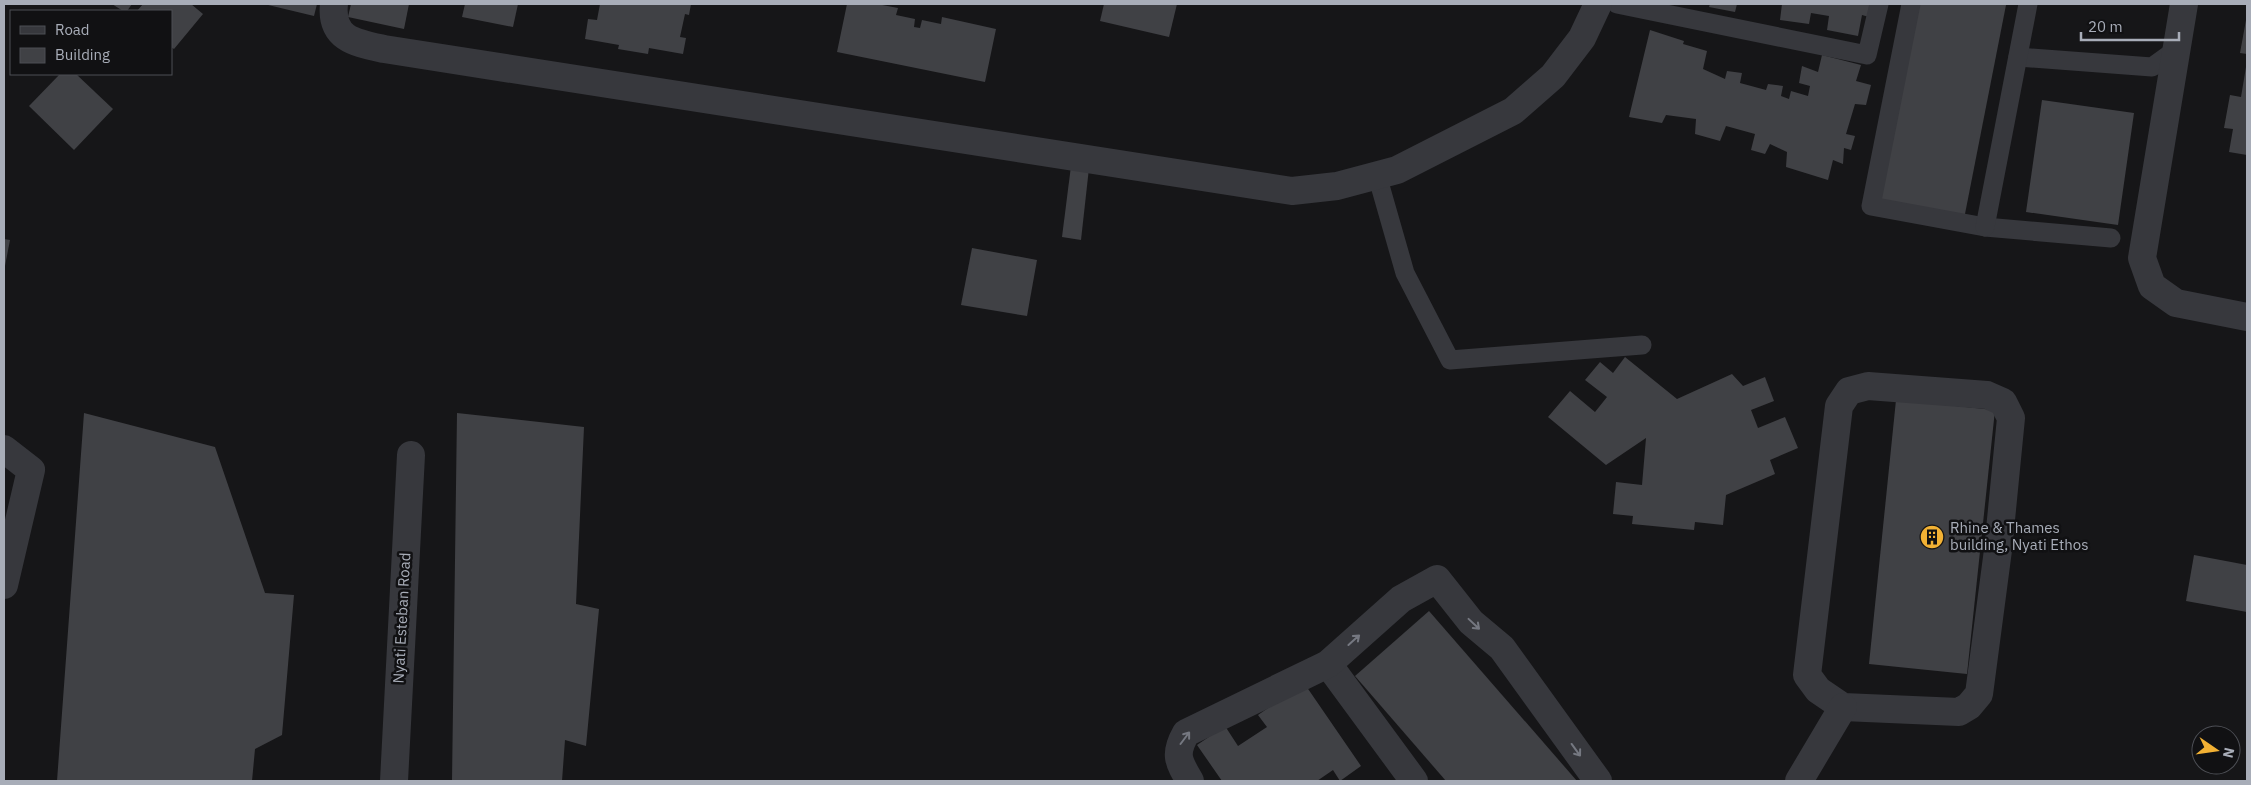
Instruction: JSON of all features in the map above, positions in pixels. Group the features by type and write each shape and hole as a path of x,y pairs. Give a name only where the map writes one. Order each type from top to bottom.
{"street":[{"path":"334,4 333,16 339,32 356,43 384,49 1292,191 1337,186 1397,170 1513,111 1553,76 1582,38 1598,4"},
{"path":"2184,4 2142,258 2152,286 2176,303 2247,317"},
{"path":"1868,386 1987,395 2003,402 2010,418 2008,452 1980,694 1970,706 1959,712 1843,707 1818,690 1806,675 1839,406 1849,391 1868,386"},
{"path":"4,449 31,470 4,585"},
{"name":"Nyati Esteban Road","path":"394,781 411,455"},
{"path":"1190,781 1180,761 1178,747 1186,733 1328,664 1401,599 1437,579 1471,622 1502,648 1598,781"},
{"path":"1328,664 1414,781"},
{"path":"1799,781 1843,707"}],"lane":[{"path":"1617,4 1867,55 1878,4"},
{"path":"1911,4 1871,206 1985,227 2111,238"},
{"path":"1985,227 2028,4"},
{"path":"2018,57 2152,67 2177,48"},
{"path":"1378,175 1405,273 1450,360 1642,345"}],"building":[{"path":"112,4 132,4 128,10 121,10"},
{"path":"143,4 191,4 203,14 174,49 172,48 172,10 138,10"},
{"path":"264,4 317,4 314,16"},
{"path":"351,4 409,4 404,29 348,17"},
{"path":"465,4 518,4 513,27 462,17"},
{"path":"600,4 691,4 689,15 685,14 680,37 686,38 683,54 649,48 648,54 618,49 619,45 585,39 588,19 597,20"},
{"path":"847,4 877,4 898,8 896,15 915,19 914,27 920,28 922,20 941,24 942,17 996,29 985,82 837,52"},
{"path":"1104,4 1177,4 1169,37 1100,21"},
{"path":"1710,4 1737,4 1735,12 1709,7"},
{"path":"1782,4 1872,4 1869,17 1862,15 1858,36 1827,30 1829,16 1811,13 1809,24 1780,20"},
{"path":"1915,4 2006,5 1964,219 1875,202"},
{"path":"2247,20 2247,54 2240,53"},
{"path":"1650,30 1684,41 1683,44 1707,51 1703,69 1725,79 1727,71 1742,73 1740,83 1766,90 1768,84 1783,86 1781,96 1789,99 1791,91 1808,96 1810,86 1799,83 1802,66 1818,72 1822,55 1861,65 1856,81 1871,85 1866,105 1855,104 1846,134 1855,136 1851,150 1844,148 1843,164 1833,160 1828,180 1786,167 1787,152 1770,144 1765,154 1751,150 1755,134 1726,126 1720,141 1695,134 1696,119 1666,115 1662,123 1629,117"},
{"path":"2246,67 2247,155 2229,152 2233,129 2224,128 2230,95 2241,97"},
{"path":"59,75 77,75 113,109 74,150 29,106"},
{"path":"2042,100 2134,113 2118,225 2026,212"},
{"path":"1071,166 1089,168 1081,240 1062,237"},
{"path":"4,239 10,240 5,266 4,266"},
{"path":"972,248 1037,260 1027,316 961,305"},
{"path":"1625,357 1677,399 1732,374 1743,386 1765,377 1774,401 1751,410 1758,428 1785,417 1798,448 1770,460 1775,474 1726,495 1723,525 1695,522 1694,530 1632,524 1633,516 1613,514 1616,482 1642,485 1646,438 1606,465 1548,417 1570,391 1595,412 1607,397 1585,380 1600,362 1613,373"},
{"name":"Rhine & Thames building, Nyati Ethos","path":"1896,400 1995,410 1967,674 1869,664"},
{"path":"84,413 215,447 265,593 294,595 282,735 255,749 252,781 57,781"},
{"path":"457,413 584,427 576,604 599,609 586,746 565,740 562,781 452,781"},
{"path":"2194,555 2247,565 2247,612 2186,601"},
{"path":"1429,611 1577,781 1446,781 1355,676"},
{"path":"1304,683 1361,766 1340,781 1333,770 1317,781 1222,781 1197,745 1225,726 1238,746 1267,727 1258,715"}],"place":[{"name":"Rhine & Thames building, Nyati Ethos","path":"1932,537"}]}
